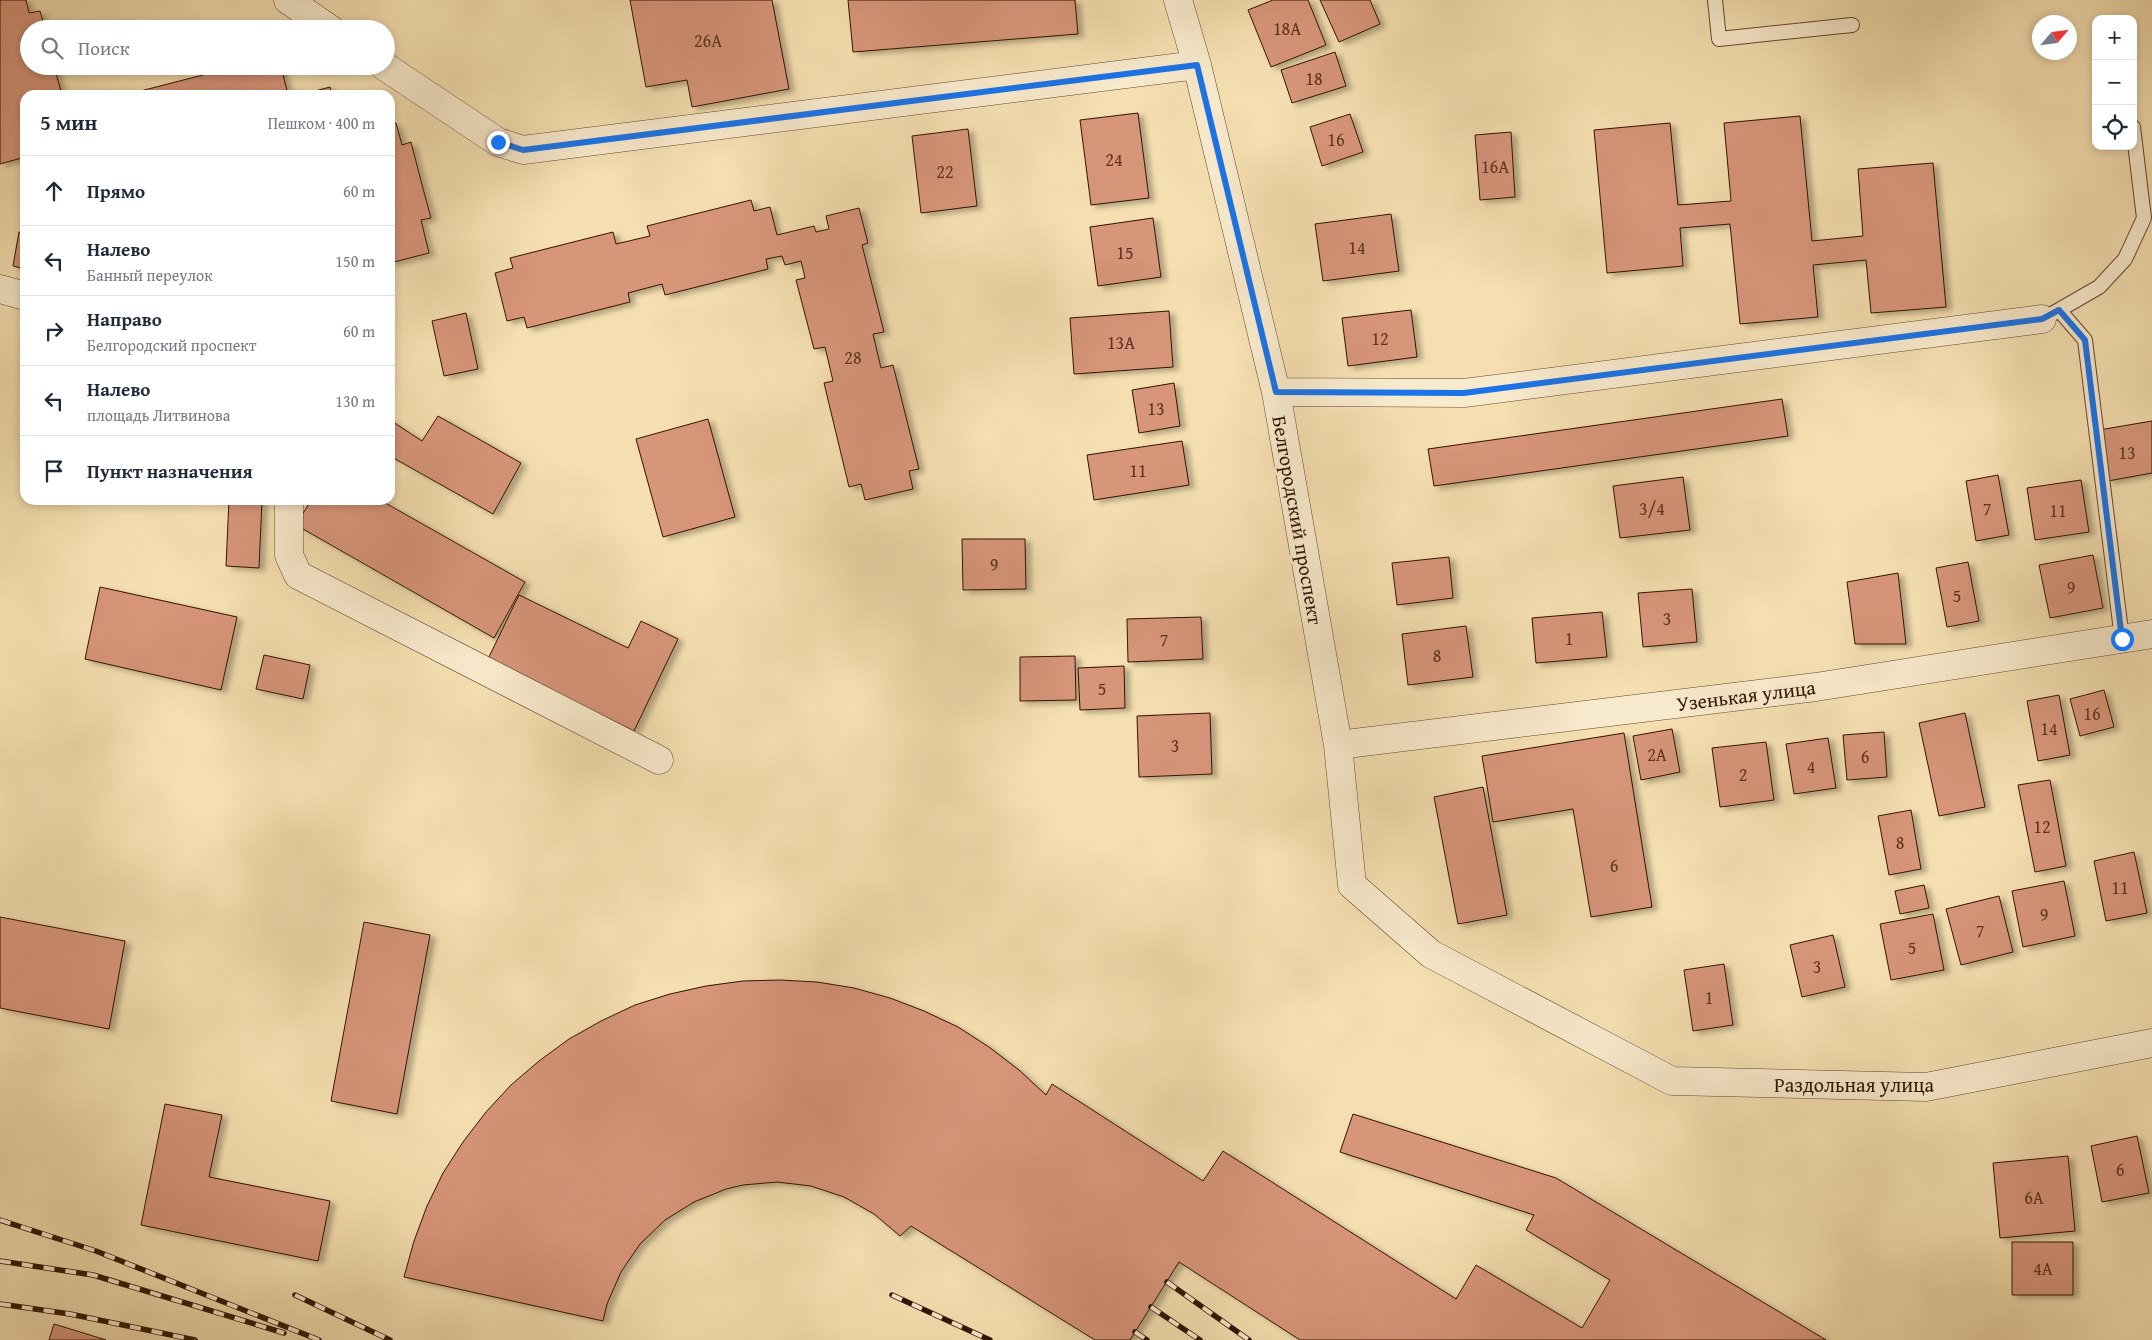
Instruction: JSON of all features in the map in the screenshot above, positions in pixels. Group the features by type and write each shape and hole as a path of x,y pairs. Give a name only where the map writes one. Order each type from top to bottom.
{"street":[{"path":"288,0 317,20"},
{"name":"Белгородский проспект","path":"1178,0 1197,65 1276,392 1338,745 1352,885 1431,954 1672,1081"},
{"path":"395,73 498,142 523,150 1197,65"},
{"path":"0,288 20,294"},
{"path":"1276,392 1464,393 2051,314"},
{"path":"289,505 289,555 298,575 659,760"},
{"name":"Узенькая улица","path":"1338,745 1816,687 2152,634"},
{"name":"Раздольная улица","path":"1672,1081 1926,1087 2152,1043"}],"lane":[{"path":"1715,0 1719,39 1852,25"},
{"path":"2122,639 2085,340 2051,314 2099,287 2125,259 2144,218 2136,150"}],"building":[{"path":"0,0 26,0 29,13 40,11 42,20 20,20 20,75 56,75 61,90 20,90 20,158 0,164"},
{"path":"630,0 772,0 789,89 692,107 687,80 646,87"},
{"path":"848,0 1075,0 1078,34 853,52"},
{"path":"1273,0 1308,0 1326,45 1271,67 1248,10"},
{"path":"1320,0 1370,0 1380,24 1339,42"},
{"path":"1335,52 1346,86 1292,103 1281,70"},
{"path":"203,75 283,75 287,90 144,90"},
{"path":"330,87 331,90 319,90"},
{"path":"1138,113 1149,198 1091,205 1080,120"},
{"path":"1350,114 1363,152 1322,166 1310,127"},
{"path":"1800,116 1812,241 1863,236 1858,169 1933,163 1946,307 1871,313 1866,260 1813,265 1818,317 1740,324 1730,224 1680,228 1683,266 1607,273 1594,130 1670,123 1678,205 1731,201 1724,123"},
{"path":"395,123 402,145 411,142 431,218 421,220 429,253 395,262"},
{"path":"968,129 977,206 921,213 912,136"},
{"path":"1511,132 1515,197 1480,200 1475,135"},
{"path":"751,200 754,211 770,207 777,235 814,226 816,232 829,229 826,216 859,208 868,243 862,245 884,332 873,334 881,368 893,365 919,469 909,471 913,489 865,500 861,484 849,487 824,383 833,381 825,347 814,349 796,280 805,278 801,261 785,265 782,256 766,259 768,269 665,295 662,284 628,293 630,302 527,328 524,317 507,321 495,273 513,268 510,258 613,232 616,244 650,236 647,226"},
{"path":"1391,214 1399,271 1323,281 1315,224"},
{"path":"1153,218 1161,277 1098,286 1090,227"},
{"path":"19,232 20,268 13,266"},
{"path":"1411,310 1417,357 1348,366 1342,318"},
{"path":"1169,311 1173,367 1074,374 1070,318"},
{"path":"466,313 478,369 444,376 432,321"},
{"path":"1174,383 1180,426 1139,433 1132,390"},
{"path":"1782,399 1788,436 1434,486 1428,449"},
{"path":"438,416 521,463 493,514 395,459 395,423 422,441"},
{"path":"708,419 735,517 663,537 636,439"},
{"path":"2152,421 2152,473 2108,481 2099,430"},
{"path":"1182,441 1189,485 1094,500 1087,455"},
{"path":"1998,475 2009,535 1976,541 1966,481"},
{"path":"1683,477 1690,530 1620,538 1613,486"},
{"path":"2081,480 2089,532 2035,540 2027,488"},
{"path":"229,505 262,505 259,568 226,566"},
{"path":"308,505 389,505 525,582 494,638 296,525"},
{"path":"962,539 1025,539 1026,589 963,590"},
{"path":"2093,555 2103,608 2050,618 2039,565"},
{"path":"1449,557 1453,598 1397,605 1392,563"},
{"path":"1968,562 1979,621 1947,627 1936,568"},
{"path":"1898,573 1906,644 1855,644 1847,582"},
{"path":"100,587 237,617 221,690 85,659"},
{"path":"1692,589 1697,642 1643,647 1638,593"},
{"path":"519,595 628,648 641,621 678,639 634,731 488,659"},
{"path":"1602,612 1607,657 1536,663 1532,618"},
{"path":"1201,617 1203,659 1128,662 1127,619"},
{"path":"1466,626 1473,677 1408,685 1402,634"},
{"path":"264,655 310,665 303,699 256,689"},
{"path":"1075,656 1076,700 1020,701 1020,657"},
{"path":"1124,666 1125,708 1080,710 1078,668"},
{"path":"2104,690 2114,727 2080,736 2070,699"},
{"path":"2059,695 2070,755 2038,761 2027,701"},
{"path":"1210,713 1212,774 1139,777 1137,716"},
{"path":"1965,713 1985,807 1939,816 1919,723"},
{"path":"1672,729 1680,772 1641,780 1633,736"},
{"path":"1884,732 1887,777 1847,780 1843,735"},
{"path":"1624,733 1652,907 1591,917 1573,809 1493,822 1482,756"},
{"path":"1828,738 1836,788 1794,794 1786,744"},
{"path":"1766,742 1774,800 1720,807 1712,748"},
{"path":"2050,780 2066,866 2035,872 2018,785"},
{"path":"1483,787 1507,915 1458,924 1434,797"},
{"path":"1911,810 1921,869 1889,875 1878,816"},
{"path":"2134,852 2147,913 2106,921 2094,861"},
{"path":"2064,881 2075,936 2023,947 2012,891"},
{"path":"1924,885 1929,908 1900,914 1895,891"},
{"path":"1999,896 2013,952 1961,965 1946,909"},
{"path":"1933,914 1944,970 1891,980 1880,924"},
{"path":"0,917 125,941 109,1029 0,1008"},
{"path":"364,922 430,935 397,1114 331,1101"},
{"path":"1833,935 1845,987 1802,997 1790,945"},
{"path":"1724,964 1733,1025 1693,1031 1684,970"},
{"path":"743,981 817,982 854,988 890,998 958,1027 989,1047 1019,1070 1046,1095 1052,1084 1203,1181 1223,1151 1456,1299 1476,1265 1582,1328 1610,1280 1526,1230 1534,1215 1340,1152 1353,1114 1556,1178 1826,1340 1300,1340 1179,1262 1130,1340 1095,1340 911,1226 900,1236 874,1214 844,1197 811,1186 777,1182 743,1185 726,1189 694,1202 665,1220 640,1244 621,1272 607,1304 603,1321 404,1277 414,1241 427,1206 443,1173 463,1142 486,1112 511,1085 539,1061 569,1039 635,1005 670,994 706,986"},
{"path":"165,1104 222,1115 209,1177 330,1201 318,1261 141,1225"},
{"path":"2137,1136 2149,1193 2102,1202 2091,1146"},
{"path":"2068,1156 2075,1231 2000,1238 1993,1163"},
{"path":"2012,1242 2073,1242 2073,1295 2012,1295"},
{"path":"54,1324 106,1340 49,1340"}],"railway":[{"path":"0,1220 96,1251 319,1340"},
{"path":"0,1261 93,1275 284,1333"},
{"path":"1167,1282 1249,1340"},
{"path":"295,1295 390,1340"},
{"path":"892,1295 990,1340"},
{"path":"0,1304 70,1314 195,1340"},
{"path":"1151,1307 1200,1340"},
{"path":"1135,1332 1147,1340"}],"route":[{"path":"498,142 523,150 1197,65 1276,392 1464,393 2042,319 2059,310 2085,340 2122,639"}]}
